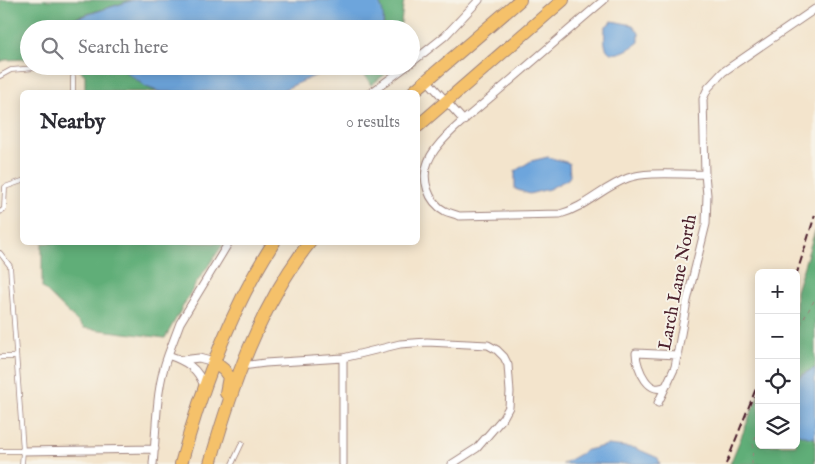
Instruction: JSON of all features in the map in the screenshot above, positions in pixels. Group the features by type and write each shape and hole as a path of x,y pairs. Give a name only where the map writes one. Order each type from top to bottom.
{"highway":[{"path":"415,90 520,0"},
{"path":"420,124 563,0"},
{"path":"181,464 214,362 245,291 272,245"},
{"path":"210,464 222,419 242,366 269,306 308,245"},
{"path":"210,464 206,459 207,452 226,393 229,377 214,362"}],"street":[{"path":"420,56 445,36 479,0"},
{"path":"604,0 464,121 434,152 428,161 425,173 426,187 432,200 444,210 460,216 560,214 573,210 609,187 630,177 644,174 705,174"},
{"name":"Larch Lane North","path":"658,403 668,384 678,355 687,301 706,224 707,195 703,99 708,88 724,72 815,9"},
{"path":"375,90 395,75"},
{"path":"427,80 464,121"},
{"path":"153,464 162,369 180,323 227,245"},
{"path":"242,366 344,358 409,343 488,345 497,350 504,357 508,365 510,392 508,407 503,418 477,448 452,464"},
{"path":"668,384 664,388 651,386 644,379 636,362 636,354 678,355"},
{"path":"168,355 182,360 194,368 201,378 204,389"},
{"path":"182,360 199,358 214,362"},
{"path":"343,464 344,358"},
{"path":"23,451 155,449"}],"lane":[{"path":"0,76 11,70 20,69"},
{"path":"73,77 73,90"},
{"path":"5,187 20,182"},
{"path":"0,184 5,187"},
{"path":"0,212 4,209 5,187"},
{"path":"0,252 10,266 23,451 22,464"},
{"path":"0,357 16,356"},
{"path":"232,464 242,443"},
{"path":"0,451 23,451"}],"path":[{"path":"800,325 815,299"},
{"path":"752,464 752,445 755,437"}],"green space":[{"path":"0,0 133,0 68,20 20,20 20,59 0,62"},
{"path":"377,0 404,0 401,20 383,20"},
{"path":"85,75 130,75 146,87 154,90 85,90"},
{"path":"365,75 384,75 371,85"},
{"path":"815,231 815,368 800,377 800,314 800,278"},
{"path":"42,245 223,245 195,285 165,338 84,328 42,287"},
{"path":"755,404 755,449 800,449 800,434 815,438 815,464 730,464"}],"water":[{"path":"133,0 377,0 383,14 383,20 70,20"},
{"path":"612,21 633,25 639,33 639,42 620,53 610,53 605,44 605,27"},
{"path":"130,75 317,75 283,90 154,90 146,87"},
{"path":"548,157 569,163 570,176 568,179 549,189 529,194 515,189 515,171 531,161"},
{"path":"815,368 815,438 800,434 800,377"},
{"path":"608,445 635,448 658,458 660,464 562,464 587,450"}],"railway":[{"path":"798,269 815,215"},
{"path":"726,464 755,391"}]}
